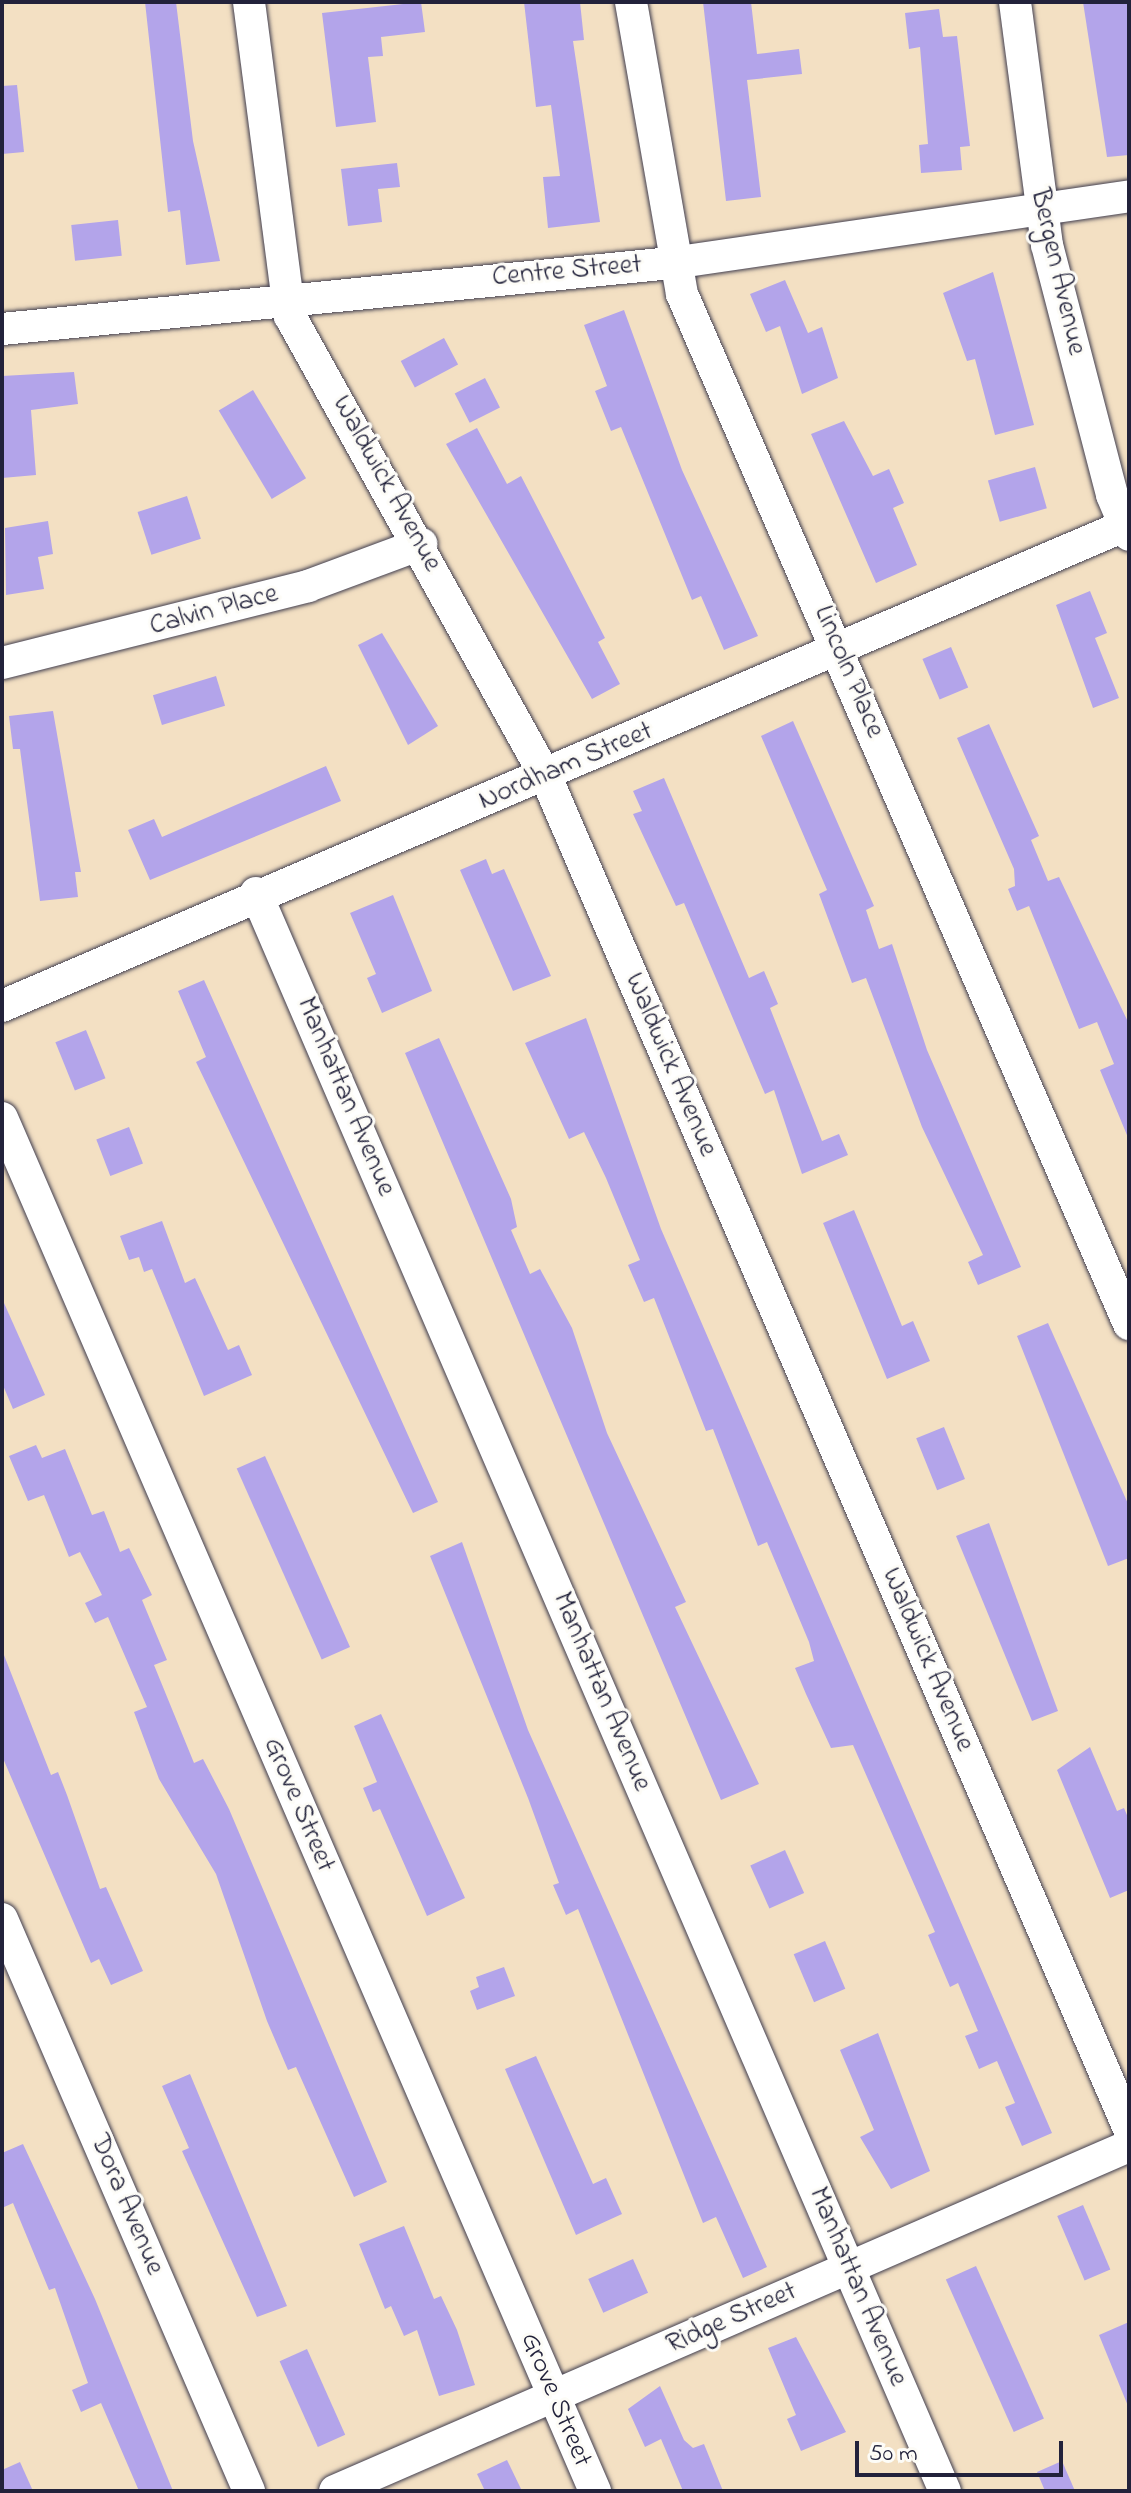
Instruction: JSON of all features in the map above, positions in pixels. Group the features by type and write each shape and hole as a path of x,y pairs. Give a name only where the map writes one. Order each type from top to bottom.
{"street":[{"name":"Waldwick Avenue","path":"249,2 285,296 546,777 1129,2129"},
{"name":"Lincoln Place","path":"631,2 672,263 1129,1324"},
{"name":"Bergen Avenue","path":"1015,2 1040,205 1128,528"},
{"name":"Centre Street","path":"2,329 285,296 672,263 1040,205 1129,196"},
{"name":"Nordham Street","path":"2,1006 256,893 546,777 1128,528"},
{"name":"Calvin Place","path":"2,663 308,586 421,544"},
{"name":"Manhattan Avenue","path":"256,893 945,2491"},
{"name":"Grove Street","path":"2,1118 595,2491"},
{"name":"Dora Avenue","path":"2,1919 249,2491"},
{"name":"Ridge Street","path":"335,2491 1129,2146"}],"building":[{"path":"145,2 176,2 193,141 220,261 186,265 180,210 168,212"},
{"path":"421,2 425,32 381,37 383,56 368,57 376,122 336,127 322,13"},
{"path":"524,2 580,2 584,40 573,41 600,222 548,228 543,177 560,176 551,105 536,107"},
{"path":"703,2 751,2 757,54 799,49 802,74 747,80 761,197 726,201"},
{"path":"1083,2 1129,2 1129,155 1107,157"},
{"path":"939,9 943,37 957,36 970,146 960,147 962,170 921,173 919,145 928,144 920,47 909,49 905,13"},
{"path":"17,85 24,152 2,154 2,86"},
{"path":"397,163 400,187 378,189 382,222 348,226 341,169"},
{"path":"118,220 122,256 75,261 71,225"},
{"path":"993,272 1034,425 995,435 975,359 967,361 943,293"},
{"path":"785,280 808,333 822,327 838,378 802,394 780,326 766,332 750,294"},
{"path":"624,310 682,470 758,636 724,650 701,596 692,600 621,427 611,431 595,391 607,386 584,325"},
{"path":"444,338 458,364 415,387 401,361"},
{"path":"74,372 78,404 31,410 36,475 2,478 2,376"},
{"path":"485,378 500,407 470,423 455,393"},
{"path":"253,390 306,478 272,499 219,411"},
{"path":"844,421 873,476 889,469 904,503 893,508 917,565 876,583 811,434"},
{"path":"477,428 507,484 521,476 605,638 598,642 620,684 592,699 446,444"},
{"path":"1035,467 1047,508 1000,522 988,481"},
{"path":"187,496 201,539 151,555 138,512"},
{"path":"48,521 53,554 38,557 44,589 6,595 5,528"},
{"path":"1090,591 1107,633 1095,638 1119,698 1093,708 1056,605"},
{"path":"382,633 438,726 408,745 358,645"},
{"path":"951,647 968,688 940,700 922,659"},
{"path":"216,676 225,706 162,725 153,695"},
{"path":"53,711 81,872 75,872 78,897 40,901 20,749 13,749 9,716"},
{"path":"793,721 874,906 866,910 879,949 892,944 927,1050 1021,1267 978,1285 968,1262 983,1255 922,1127 866,978 852,983 819,894 827,890 761,736"},
{"path":"989,724 1039,836 1031,840 1048,881 1059,877 1129,1024 1129,1140 1100,1070 1114,1064 1097,1022 1079,1029 1029,906 1017,911 1008,889 1015,886 1014,869 957,738"},
{"path":"326,766 341,801 150,880 128,830 154,819 162,837"},
{"path":"664,778 749,978 764,971 778,1004 770,1008 822,1141 839,1134 848,1155 802,1174 774,1090 765,1094 684,903 676,906 633,814 642,811 633,791"},
{"path":"486,859 492,874 504,869 551,976 513,991 460,870"},
{"path":"393,895 432,991 382,1013 367,978 376,974 350,913"},
{"path":"204,980 438,1502 413,1513 196,1062 206,1057 178,991"},
{"path":"586,1018 661,1229 1052,2133 1022,2146 1005,2107 1015,2103 997,2061 979,2069 965,2036 978,2031 958,1983 950,1987 928,1935 935,1932 853,1745 831,1748 806,1694 795,1668 814,1661 809,1642 767,1542 758,1546 713,1429 706,1431 654,1298 644,1302 628,1265 640,1260 606,1178 584,1132 569,1139 525,1043"},
{"path":"86,1030 105,1078 75,1091 55,1042"},
{"path":"439,1038 511,1199 517,1227 511,1230 530,1274 540,1269 572,1328 607,1433 686,1602 675,1607 759,1784 721,1800 405,1053"},
{"path":"129,1127 143,1163 110,1176 96,1140"},
{"path":"854,1210 902,1326 913,1321 930,1361 887,1379 823,1223"},
{"path":"162,1221 185,1283 195,1278 228,1350 239,1345 252,1375 204,1396 152,1269 144,1272 139,1257 129,1260 120,1236"},
{"path":"4,1303 45,1395 13,1409 2,1383"},
{"path":"1048,1323 1129,1506 1129,1558 1108,1566 1017,1336"},
{"path":"944,1427 965,1479 937,1490 916,1438"},
{"path":"36,1445 42,1458 65,1449 92,1515 104,1511 120,1552 129,1548 152,1595 142,1600 167,1660 154,1665 194,1763 203,1759 229,1809 387,2182 354,2197 296,2067 288,2070 267,2021 216,1874 159,1779 134,1712 147,1707 108,1617 95,1623 85,1603 102,1595 80,1552 69,1557 44,1495 28,1501 9,1456"},
{"path":"265,1456 350,1647 322,1660 237,1469"},
{"path":"989,1523 1058,1711 1032,1721 956,1536"},
{"path":"462,1542 528,1730 767,2267 743,2278 716,2217 703,2223 578,1909 566,1915 553,1885 559,1883 528,1798 430,1556"},
{"path":"2,1650 51,1775 58,1772 100,1889 106,1887 143,1971 111,1985 99,1959 91,1963 2,1756"},
{"path":"381,1714 465,1898 427,1916 380,1809 373,1812 363,1788 377,1782 354,1726"},
{"path":"1090,1747 1117,1811 1124,1808 1129,1820 1129,1890 1110,1898 1057,1770"},
{"path":"785,1850 804,1893 769,1908 750,1865"},
{"path":"825,1941 845,1989 814,2002 794,1954"},
{"path":"504,1967 515,1996 477,2010 470,1991 479,1987 476,1977"},
{"path":"878,2033 930,2171 891,2189 860,2137 874,2130 840,2050"},
{"path":"536,2056 593,2184 606,2178 622,2214 576,2235 505,2069"},
{"path":"190,2074 287,2306 257,2317 182,2151 189,2148 162,2086"},
{"path":"23,2144 95,2299 173,2491 139,2491 101,2403 81,2412 72,2390 88,2383 55,2288 49,2290 13,2203 2,2208 2,2153"},
{"path":"1083,2205 1110,2269 1085,2280 1057,2216"},
{"path":"404,2226 434,2299 441,2296 457,2330 475,2385 439,2396 417,2330 404,2336 391,2306 385,2309 359,2244"},
{"path":"633,2259 648,2293 603,2313 588,2279"},
{"path":"976,2266 1044,2419 1014,2432 946,2279"},
{"path":"1129,2322 1129,2406 1128,2406 1099,2335"},
{"path":"796,2337 846,2432 801,2451 787,2419 796,2415 768,2348"},
{"path":"307,2349 345,2435 318,2447 280,2361"},
{"path":"660,2386 684,2440 693,2448 704,2444 723,2491 683,2491 661,2439 645,2447 628,2409"},
{"path":"507,2460 522,2491 485,2491 477,2474"},
{"path":"1062,2461 1075,2491 1045,2491 1037,2472"},
{"path":"20,2462 33,2491 2,2491 2,2470"}]}
